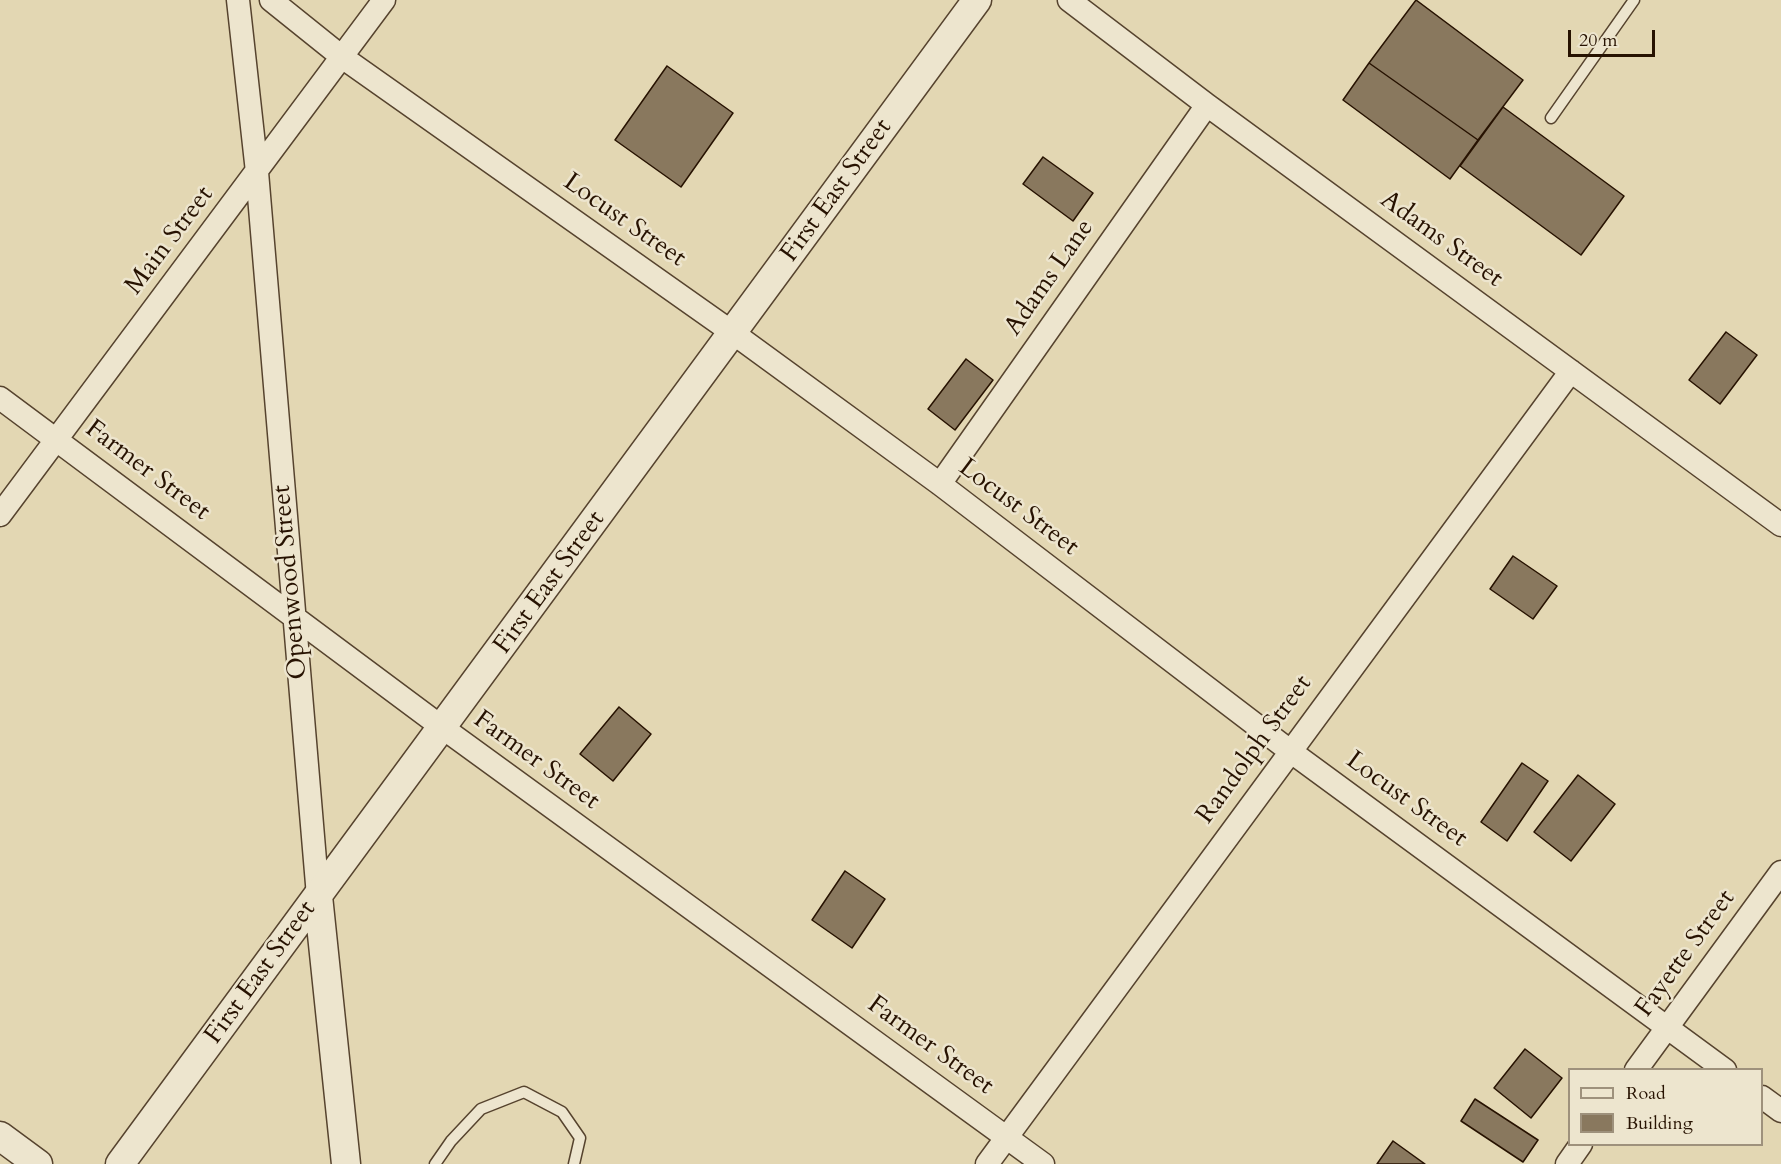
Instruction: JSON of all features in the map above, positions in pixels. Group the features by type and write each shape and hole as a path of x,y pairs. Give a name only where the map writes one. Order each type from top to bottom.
{"street":[{"name":"Openwood Street","path":"238,0 257,172 318,896 346,1164"},
{"name":"Locust Street","path":"271,0 342,57 733,333 940,484 1290,751 1722,1068"},
{"name":"Main Street","path":"0,515 384,0"},
{"name":"First East Street","path":"120,1164 977,0"},
{"name":"Adams Street","path":"1069,0 1207,105 1781,525"},
{"name":"Adams Lane","path":"940,484 1207,105"},
{"name":"Randolph Street","path":"987,1164 1571,371"},
{"name":"Farmer Street","path":"0,398 442,728 1043,1164"},
{"name":"Fayette Street","path":"1637,1068 1781,872"},
{"path":"1763,1098 1781,1111"},
{"path":"0,1136 38,1164"},
{"path":"1567,1164 1580,1146"}],"lane":[{"path":"1551,118 1634,0"},
{"path":"435,1164 451,1141 481,1109 524,1092 562,1112 568,1120 580,1138 574,1164"}],"building":[{"path":"1416,0 1523,80 1478,140 1369,63"},
{"path":"1369,63 1478,140 1450,179 1343,100"},
{"path":"667,66 733,113 681,187 615,140"},
{"path":"1503,107 1624,196 1581,255 1460,166"},
{"path":"1043,157 1093,193 1073,221 1023,184"},
{"path":"1726,332 1757,355 1720,404 1689,380"},
{"path":"966,359 993,380 955,430 928,409"},
{"path":"1513,556 1557,586 1533,619 1490,589"},
{"path":"619,707 651,734 613,781 580,754"},
{"path":"1522,763 1548,781 1507,841 1481,822"},
{"path":"1578,775 1615,804 1571,861 1534,832"},
{"path":"845,871 885,899 852,948 812,920"},
{"path":"1525,1049 1562,1078 1531,1118 1494,1088"},
{"path":"1475,1099 1538,1140 1523,1162 1461,1121"},
{"path":"1393,1141 1425,1164 1377,1164"}]}
